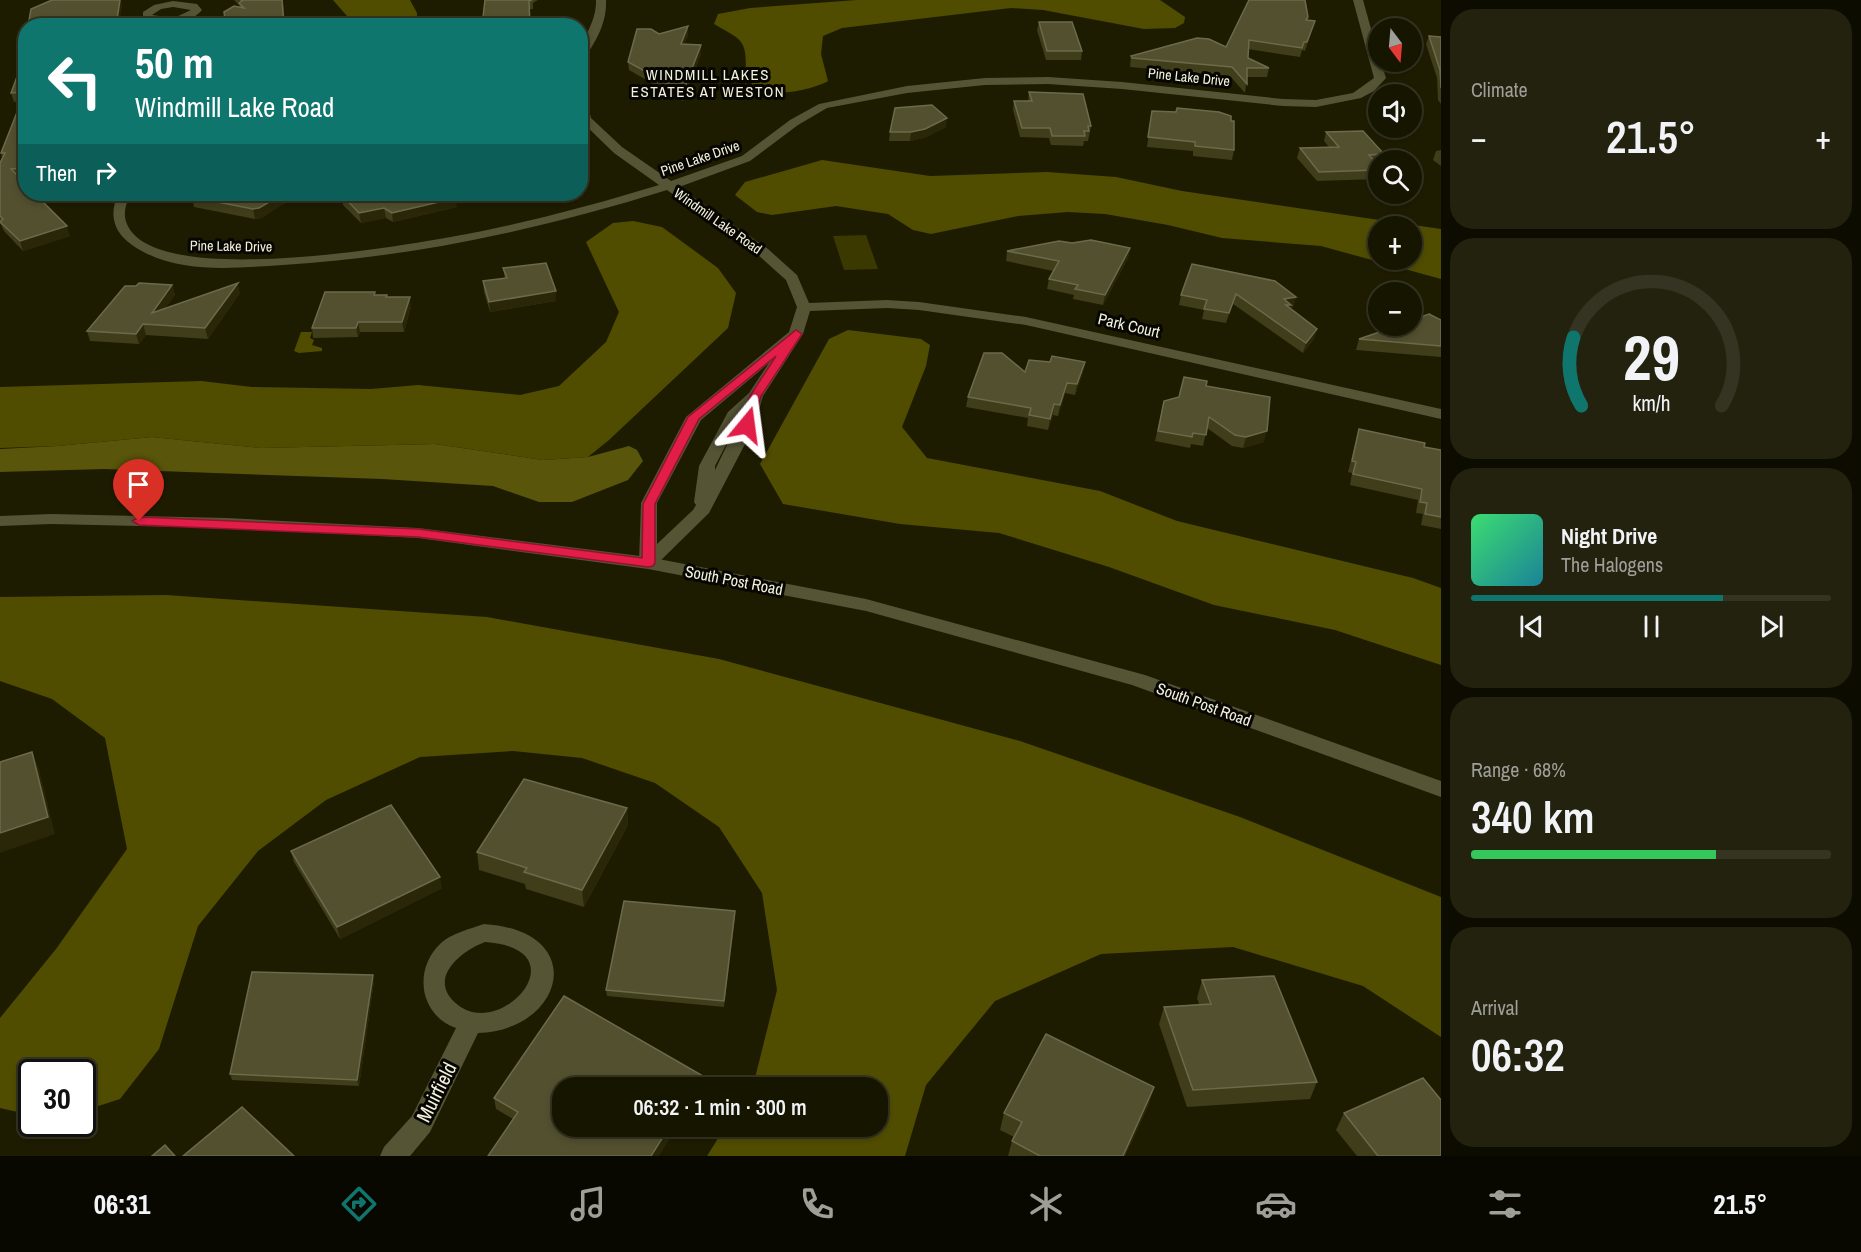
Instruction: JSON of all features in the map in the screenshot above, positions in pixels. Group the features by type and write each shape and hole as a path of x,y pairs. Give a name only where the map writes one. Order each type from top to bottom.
{"street":[{"path":"588,43 596,29 602,10 601,0"},
{"name":"Pine Lake Drive","path":"121,201 118,207 119,220 124,234 153,253 172,258 229,264 316,261 438,244 510,230 667,186 747,158 791,123 825,106 921,87 1024,80 1131,86 1294,103 1325,103 1347,99 1371,89 1380,78 1358,0"},
{"name":"Windmill Lake Road","path":"588,122 618,150 763,252 792,278 804,307"},
{"name":"Park Court","path":"804,307 887,304 919,306 1026,321 1441,414"},
{"path":"648,563 700,513 707,466 736,411 755,396 796,334 804,307"},
{"path":"648,563 649,504 694,417 796,334"},
{"name":"South Post Road","path":"0,521 51,519 227,524 418,533 648,563 866,605 1138,681 1441,789"},
{"path":"484,933 505,933 523,940 536,952 542,968 540,985 530,1002 513,1015 492,1022 471,1022 452,1015 439,1002 433,985 436,968 447,952 464,940 484,933"},
{"name":"Muirfield","path":"393,1156 421,1124 471,1022"}],"shaded area":[{"path":"333,0 410,0 417,13 417,18 347,18"},
{"path":"857,0 1160,0 1185,17 1184,23 1175,28 1144,29 1043,10 1011,8 842,28 823,36 821,54 828,81 803,90 782,93 756,88 746,77 746,56 742,43 714,24 718,14 750,8"},
{"path":"822,160 930,176 1047,172 1116,177 1182,191 1368,218 1368,259 1321,246 1222,238 1168,225 1105,214 1068,212 1018,216 931,234 913,230 888,214 836,206 772,215 757,212 735,195 745,182"},
{"path":"633,221 662,227 718,268 736,293 728,328 588,457 543,460 435,444 261,448 152,437 57,446 0,448 0,387 201,381 252,387 371,389 418,385 520,395 559,386 606,342 619,312 586,242 613,223"},
{"path":"1422,226 1441,229 1441,279 1408,270 1422,270"},
{"path":"866,235 878,269 844,270 833,236"},
{"path":"848,330 921,339 930,345 926,366 902,427 927,458 1100,491 1177,521 1413,578 1441,588 1441,665 1335,630 1214,605 1109,567 999,533 900,524 783,504 760,464 829,339"},
{"path":"301,332 312,332 310,338 314,340 312,345 322,348 322,351 299,353 294,351"},
{"path":"152,437 261,448 435,444 543,460 588,457 629,446 637,450 643,461 628,480 572,502 539,502 493,486 382,479 104,469 0,472 0,449"},
{"path":"166,595 487,617 719,659 1020,741 1240,817 1441,897 1441,1037 1363,986 1233,947 1101,954 995,1001 926,1085 905,1156 707,1156 719,1137 888,1137 888,1077 755,1077 777,990 762,893 719,827 655,783 582,758 513,751 420,757 326,800 258,851 198,926 159,1049 120,1099 96,1107 96,1059 18,1059 18,1112 0,1108 0,1018 56,949 127,849 105,738 52,699 0,681 0,597"}],"building":[{"path":"52,0 120,0 117,18 29,18 31,9"},
{"path":"282,0 283,18 225,18 224,12 234,6 244,8 239,3"},
{"path":"485,0 532,0 529,1 530,18 483,18"},
{"path":"1249,0 1305,0 1308,17 1306,20 1315,21 1307,42 1304,42 1302,48 1249,40 1248,58 1269,68 1247,68 1247,84 1232,67 1132,58 1131,56 1197,38 1209,39 1226,47"},
{"path":"1039,22 1072,22 1082,51 1047,51"},
{"path":"688,26 681,44 701,45 683,92 628,62 637,29 651,29 659,34"},
{"path":"1429,36 1441,37 1441,88 1440,70"},
{"path":"18,74 18,92 11,93"},
{"path":"1029,92 1083,94 1091,126 1088,126 1089,131 1084,131 1085,136 1052,136 1050,128 1022,128 1014,101 1032,101"},
{"path":"932,105 947,118 925,129 890,132 895,108"},
{"path":"1177,108 1219,112 1231,116 1231,121 1234,121 1234,150 1195,146 1195,142 1148,137 1152,111 1176,112"},
{"path":"18,110 18,169 11,169 18,176 18,201 42,201 67,226 20,241 0,222 3,219 0,216 0,163 5,153 1,153"},
{"path":"1363,131 1380,150 1368,150 1368,170 1319,172 1300,148 1339,147 1326,132"},
{"path":"212,201 271,201 253,209"},
{"path":"348,201 443,201 392,213 384,208 359,213"},
{"path":"1091,240 1130,248 1105,295 1075,289 1078,285 1049,279 1059,261 1007,251 1059,241 1072,243"},
{"path":"546,263 556,291 489,302 483,281 507,278 503,268"},
{"path":"1192,264 1275,281 1296,297 1284,299 1291,305 1286,305 1317,329 1306,343 1236,294 1229,313 1204,309 1207,300 1181,295"},
{"path":"139,283 172,285 152,313 238,283 205,328 143,324 136,334 87,331 125,286 136,286"},
{"path":"325,292 375,292 374,295 387,295 386,297 410,297 402,322 358,322 356,328 312,328"},
{"path":"1429,314 1441,320 1441,346 1359,339 1368,336 1422,336 1422,316"},
{"path":"984,353 1002,353 1025,372 1029,360 1050,362 1052,356 1085,362 1077,384 1067,383 1060,405 1054,404 1050,419 1029,415 1031,408 968,397"},
{"path":"1184,377 1207,381 1206,386 1270,397 1267,431 1246,437 1235,435 1209,417 1206,435 1193,433 1192,437 1158,431 1164,401 1179,397"},
{"path":"1359,429 1425,443 1424,447 1441,450 1441,517 1425,514 1427,503 1420,502 1422,489 1353,474 1356,462 1352,461"},
{"path":"32,752 48,817 0,833 0,762"},
{"path":"524,779 627,808 582,890 524,872 527,868 477,852"},
{"path":"391,805 440,877 337,927 291,851"},
{"path":"624,901 735,911 724,1001 606,990"},
{"path":"252,972 373,975 357,1080 230,1074"},
{"path":"1274,976 1317,1082 1193,1090 1164,1007 1211,1004 1202,980"},
{"path":"564,996 703,1076 552,1077 552,1137 663,1137 651,1156 488,1156 518,1112 494,1098"},
{"path":"1046,1034 1154,1087 1123,1156 1040,1156 1012,1141 1022,1122 1004,1113"},
{"path":"1423,1078 1441,1100 1441,1156 1378,1156 1344,1113"},
{"path":"242,1107 294,1156 183,1156"},
{"path":"165,1145 175,1156 152,1156"}],"district":[{"name":"WINDMILL LAKES ESTATES AT WESTON","path":"708,82"}],"route":[{"path":"139,521 418,533 648,563 649,504 694,417 796,334 755,396 747,425"}]}
